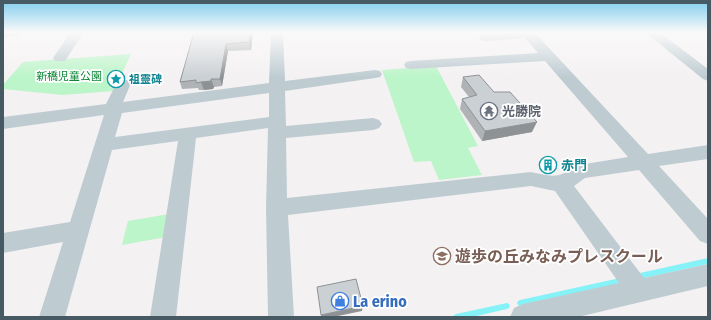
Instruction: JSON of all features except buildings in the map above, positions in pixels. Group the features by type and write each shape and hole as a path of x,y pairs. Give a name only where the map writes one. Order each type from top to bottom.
{"street":[{"path":"60,58 68,47"},
{"path":"278,47 277,208 281,317"},
{"path":"540,47 708,234"},
{"path":"671,47 708,75"},
{"path":"411,65 549,57"},
{"path":"3,123 375,74"},
{"path":"52,317 104,145 113,109 123,83"},
{"path":"104,145 188,134 277,127 373,124"},
{"path":"162,317 188,134"},
{"path":"277,208 531,179 548,184 572,180 579,172 708,152"},
{"path":"560,182 639,291"},
{"path":"3,243 78,230"},
{"path":"523,317 708,275"}],"green space":[{"name":"新橋児童公園","path":"131,54 114,91 62,95 3,89 3,85 23,62"},
{"path":"436,66 478,146 468,148 482,175 439,180 431,161 414,162 382,70"},
{"path":"169,214 166,237 122,245 128,221"}],"waterway":[{"path":"640,276 708,261"},
{"path":"520,303 620,281"},
{"path":"456,317 507,306"}],"place":[{"name":"祖靈碑","path":"116,79"},
{"name":"光勝院","path":"489,111"},
{"name":"赤門","path":"548,165"},
{"name":"遊歩の丘みなみプレスクール","path":"442,256"},
{"name":"La erino","path":"340,301"}]}
